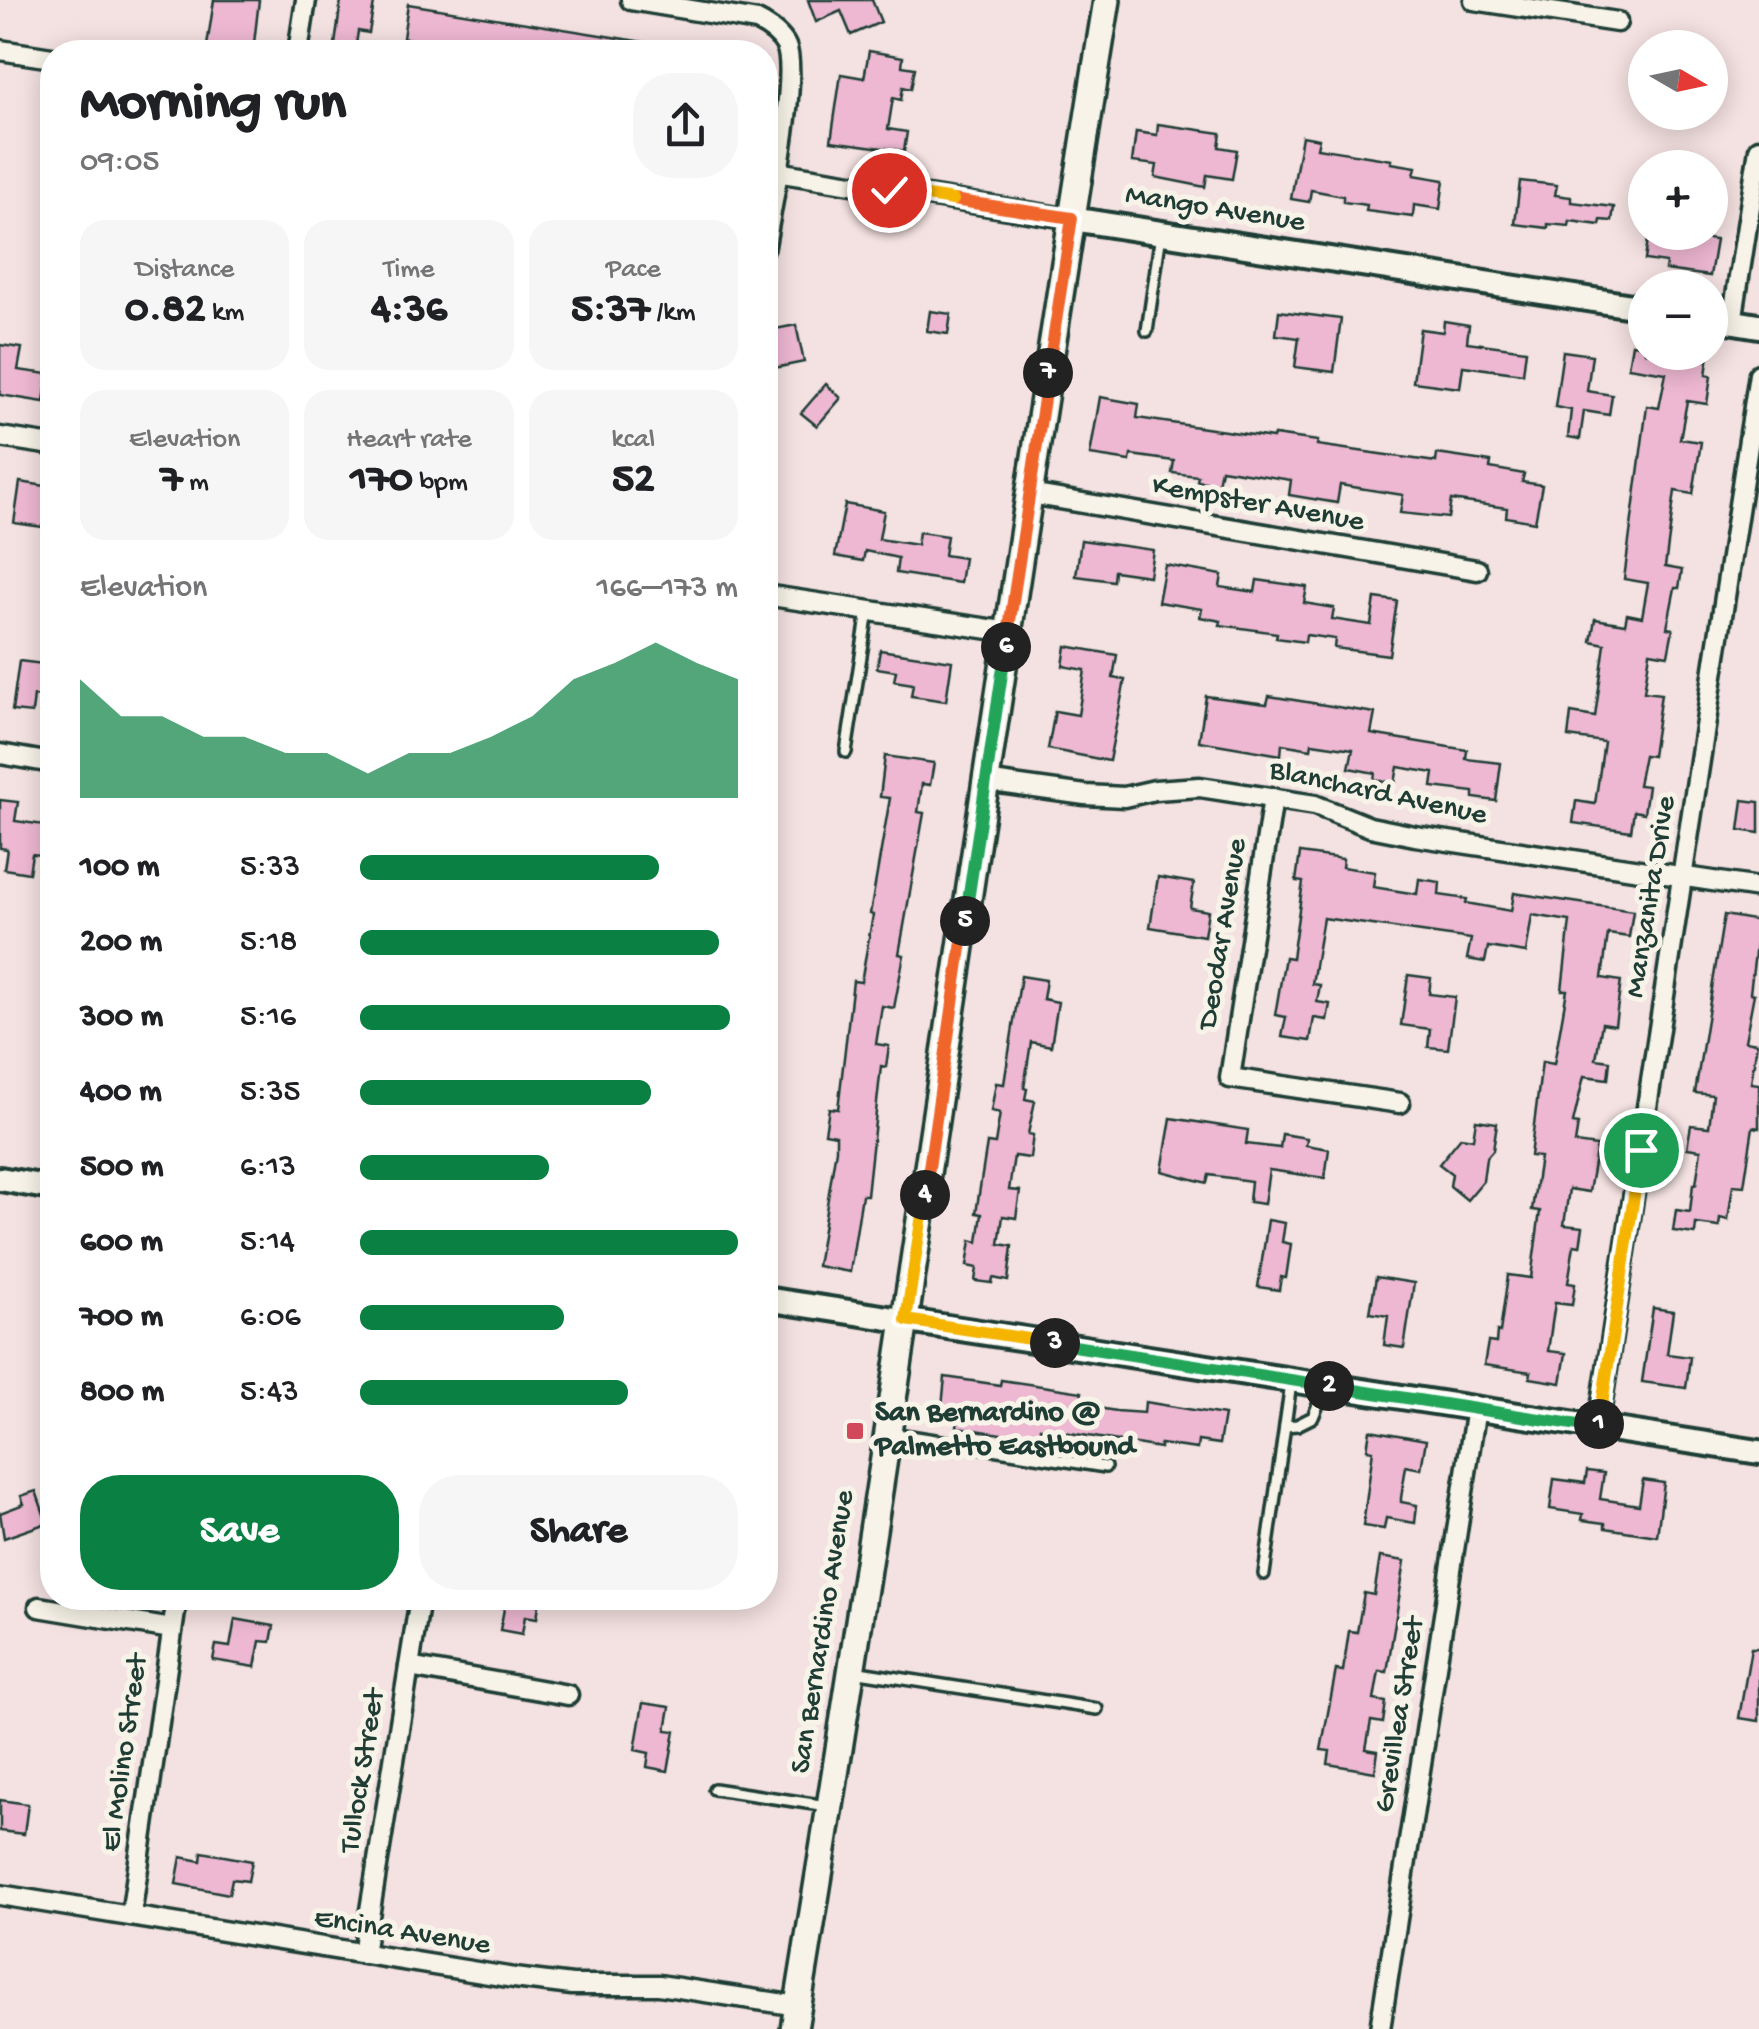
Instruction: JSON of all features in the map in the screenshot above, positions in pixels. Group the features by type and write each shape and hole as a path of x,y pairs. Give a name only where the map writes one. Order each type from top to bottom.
{"main road":[{"name":"San Bernardino Avenue","path":"796,2018 1107,0"}],"street":[{"path":"300,40 306,0"},
{"path":"631,0 756,20 781,38 790,61 790,81 778,159"},
{"path":"1474,0 1618,22"},
{"path":"0,50 40,56"},
{"path":"1728,288 1759,149"},
{"name":"Mango Avenue","path":"778,172 1628,305"},
{"path":"1728,321 1759,326"},
{"name":"Manzanita Drive","path":"1598,1428 1759,374"},
{"path":"0,437 40,443"},
{"name":"Kempster Avenue","path":"1030,494 1477,570"},
{"path":"778,597 1009,632"},
{"path":"0,754 40,761"},
{"name":"Blanchard Avenue","path":"986,781 1084,796 1124,797 1200,787 1315,805 1370,827 1415,836 1759,888"},
{"name":"Deodar Avenue","path":"1273,798 1230,1078 1400,1103"},
{"path":"0,1179 40,1186"},
{"path":"778,1300 1759,1452"},
{"name":"Grevillea Street","path":"1380,2029 1476,1408"},
{"path":"58,1610 172,1628"},
{"name":"El Molino Street","path":"130,1916 175,1610"},
{"name":"Tullock Street","path":"363,1954 418,1610"},
{"path":"409,1667 568,1695"},
{"name":"Encina Avenue","path":"0,1895 572,1985 659,1985 796,2018"}],"lane":[{"path":"1147,331 1161,232"},
{"path":"846,752 868,611"},
{"path":"1264,1574 1292,1380"},
{"path":"1285,1426 1314,1417 1326,1385"},
{"path":"888,1433 1106,1467"},
{"path":"851,1670 1097,1709"},
{"path":"714,1789 830,1807"}],"building":[{"path":"214,0 259,0 254,40 208,40"},
{"path":"341,0 374,3 369,33 358,31 357,40 336,40"},
{"path":"808,0 872,0 881,22 851,35 841,11 816,22"},
{"path":"408,4 631,40 415,40 403,38"},
{"path":"869,51 903,57 902,66 915,68 911,89 903,87 901,100 893,98 888,129 907,132 904,151 831,141 841,74 864,78"},
{"path":"1158,124 1221,133 1219,147 1237,150 1232,179 1207,175 1205,187 1155,177 1157,165 1132,162 1136,132 1157,135"},
{"path":"1302,136 1319,139 1317,148 1392,160 1391,163 1416,167 1414,175 1444,180 1440,209 1414,205 1413,217 1366,211 1367,205 1343,202 1343,196 1311,190 1309,202 1291,199"},
{"path":"1520,181 1557,185 1555,195 1571,197 1571,202 1614,207 1612,221 1601,220 1600,225 1570,221 1569,226 1548,224 1548,228 1515,224"},
{"path":"1646,250 1714,250 1711,270 1665,270 1666,263 1645,260"},
{"path":"930,311 951,314 948,334 927,331"},
{"path":"1279,311 1341,319 1334,372 1295,367 1299,338 1276,335"},
{"path":"1444,321 1469,325 1467,342 1526,350 1523,374 1463,366 1460,388 1413,382 1420,329 1443,332"},
{"path":"796,325 804,362 778,367 778,328"},
{"path":"0,345 22,348 18,370 40,373 40,401 0,395"},
{"path":"1563,351 1592,355 1587,391 1612,395 1609,415 1584,411 1580,439 1568,437 1571,410 1555,407"},
{"path":"1647,370 1707,370 1706,375 1711,376 1707,404 1687,401 1680,439 1701,442 1693,494 1675,491 1665,567 1682,570 1667,628 1673,629 1668,655 1650,652 1644,692 1661,694 1652,756 1644,755 1638,785 1648,786 1644,813 1634,811 1631,831 1573,823 1576,801 1595,804 1604,742 1568,737 1571,713 1595,717 1605,644 1591,641 1595,619 1625,624 1627,614 1642,617 1648,583 1624,579 1647,406 1659,408 1666,373"},
{"path":"826,384 841,398 817,426 801,413"},
{"path":"1100,397 1139,404 1137,418 1318,441 1317,445 1436,462 1437,454 1491,462 1490,468 1524,474 1522,482 1542,485 1535,522 1506,517 1507,508 1451,500 1448,518 1400,513 1403,495 1340,485 1337,503 1289,495 1291,480 1221,469 1218,484 1197,481 1198,476 1172,473 1174,461 1131,455 1130,461 1090,455"},
{"path":"20,482 40,485 40,527 14,523"},
{"path":"845,504 884,511 879,539 917,545 919,532 947,536 944,555 964,558 960,583 896,573 898,558 865,551 863,561 835,556"},
{"path":"1081,540 1153,550 1149,576 1114,571 1113,581 1076,576"},
{"path":"1165,565 1222,575 1220,587 1255,592 1257,580 1307,587 1304,603 1334,608 1332,619 1371,625 1375,598 1397,601 1389,655 1334,648 1335,639 1306,635 1305,642 1276,638 1277,633 1220,625 1221,621 1200,617 1202,609 1158,602"},
{"path":"1066,646 1117,655 1113,678 1125,680 1109,761 1048,749 1055,711 1078,715 1085,670 1063,666"},
{"path":"880,650 952,661 946,701 911,696 913,684 894,681 896,671 877,668"},
{"path":"19,661 40,664 40,697 34,696 32,713 12,711"},
{"path":"1206,696 1267,704 1269,696 1375,713 1371,734 1467,750 1466,759 1501,763 1496,801 1474,798 1474,792 1432,787 1434,773 1398,767 1395,783 1374,780 1375,773 1349,768 1353,749 1312,743 1311,749 1282,744 1281,755 1199,741"},
{"path":"885,756 934,763 930,785 922,784 918,812 924,813 899,954 904,955 894,1008 882,1006 876,1044 889,1046 886,1067 881,1066 867,1195 862,1195 850,1272 817,1266 836,1149 836,1135 825,1133 829,1108 838,1109 853,981 861,982 873,915 870,914 890,798 880,797"},
{"path":"0,800 18,802 15,821 40,824 40,855 32,854 29,873 4,869 7,849 0,848"},
{"path":"1743,800 1759,802 1759,833 1739,830"},
{"path":"1300,853 1343,859 1342,867 1375,872 1373,887 1417,894 1419,879 1440,882 1439,895 1511,911 1514,893 1633,911 1629,937 1608,934 1602,978 1621,981 1615,1025 1602,1023 1596,1059 1610,1061 1608,1079 1584,1076 1573,1123 1578,1124 1575,1143 1597,1146 1589,1192 1569,1189 1564,1225 1583,1227 1580,1246 1574,1245 1568,1283 1575,1284 1572,1305 1555,1303 1548,1351 1566,1353 1561,1383 1530,1378 1531,1372 1484,1365 1488,1342 1496,1343 1497,1331 1500,1332 1508,1275 1531,1278 1540,1211 1532,1210 1540,1157 1530,1156 1542,1062 1554,1064 1567,990 1562,990 1570,921 1532,915 1526,953 1488,947 1485,962 1467,959 1471,939 1323,918 1312,984 1320,985 1317,1002 1330,1004 1327,1020 1314,1018 1310,1041 1282,1037 1286,1017 1275,1015 1285,957 1292,958 1303,882 1296,881"},
{"path":"1158,877 1194,883 1190,908 1208,911 1204,936 1150,927"},
{"path":"1724,915 1759,921 1750,993 1754,994 1745,1041 1757,1043 1751,1083 1759,1084 1759,1128 1753,1127 1744,1186 1733,1185 1728,1220 1720,1218 1719,1227 1696,1224 1695,1234 1673,1231 1676,1210 1690,1212 1696,1184 1701,1150 1687,1148 1691,1125 1709,1127 1713,1095 1695,1093"},
{"path":"1408,975 1431,978 1429,994 1455,997 1448,1049 1428,1047 1430,1029 1401,1025"},
{"path":"1021,976 1046,980 1043,999 1058,1002 1051,1046 1031,1042 1024,1088 1025,1099 1035,1101 1028,1134 1033,1135 1030,1158 1014,1156 1009,1190 1020,1191 1016,1218 1003,1216 999,1244 1012,1246 1008,1281 975,1281 977,1268 967,1266 971,1240 978,1242 982,1214 976,1213 987,1143 995,1144 1000,1113 991,1111 996,1083 1004,1084"},
{"path":"1171,1118 1248,1130 1246,1144 1280,1148 1282,1134 1307,1138 1306,1145 1329,1149 1325,1178 1269,1170 1264,1204 1249,1202 1251,1181 1209,1175 1207,1183 1162,1171"},
{"path":"1476,1120 1497,1123 1483,1181 1467,1200 1450,1186 1452,1174 1439,1164 1461,1137 1473,1139"},
{"path":"1268,1220 1285,1223 1282,1242 1291,1244 1286,1278 1281,1277 1279,1290 1258,1287"},
{"path":"1376,1277 1414,1283 1404,1348 1384,1345 1388,1316 1370,1313"},
{"path":"1653,1308 1673,1311 1667,1354 1690,1357 1686,1388 1642,1382"},
{"path":"945,1377 1000,1385 1001,1380 1082,1392 1080,1405 1116,1411 1144,1413 1145,1402 1224,1415 1219,1444 1198,1441 1197,1449 1160,1444 1160,1448 1040,1428 1038,1440 957,1427 959,1409 942,1407"},
{"path":"1370,1430 1426,1440 1421,1469 1406,1466 1401,1498 1401,1502 1417,1505 1415,1523 1386,1518 1384,1529 1363,1526 1373,1450 1367,1449"},
{"path":"1587,1471 1604,1473 1600,1499 1639,1505 1643,1480 1664,1483 1657,1536 1605,1528 1605,1523 1582,1520 1583,1514 1550,1509 1554,1479 1585,1483"},
{"path":"36,1491 40,1525 4,1538 0,1513 24,1504 21,1496"},
{"path":"1380,1557 1405,1561 1387,1672 1379,1671 1374,1700 1386,1702 1383,1723 1371,1721 1366,1749 1378,1751 1375,1772 1328,1764 1330,1751 1321,1750 1336,1670 1343,1671 1349,1631 1357,1632 1364,1593 1374,1595"},
{"path":"504,1610 538,1610 537,1618 525,1616 522,1634 500,1630"},
{"path":"235,1619 274,1626 271,1642 260,1641 255,1667 213,1660 216,1645 230,1647"},
{"path":"1751,1648 1759,1648 1759,1721 1739,1718"},
{"path":"643,1703 670,1707 666,1730 675,1731 668,1771 647,1767 649,1753 635,1750"},
{"path":"0,1800 28,1804 24,1834 0,1831"},
{"path":"202,1852 252,1861 248,1881 232,1879 229,1894 176,1884 181,1857 201,1861"}],"place":[{"name":"San Bernardino @ Palmetto Eastbound","path":"855,1431"}],"route":[{"path":"889,190 1072,218 906,1320 1598,1428 1641,1150"}]}
